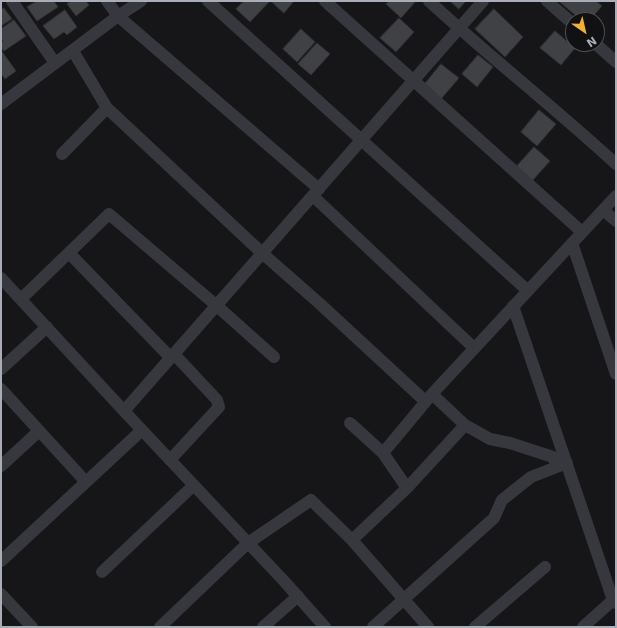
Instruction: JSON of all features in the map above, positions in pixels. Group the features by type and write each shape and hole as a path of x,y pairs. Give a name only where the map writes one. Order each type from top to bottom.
{"street":[{"path":"12,1 55,64"},
{"path":"107,1 118,16 316,193 474,348"},
{"path":"1,104 118,16 141,1"},
{"path":"208,1 527,290"},
{"path":"325,1 582,232"},
{"path":"430,1 459,29 616,164"},
{"path":"124,411 483,1"},
{"path":"547,1 565,17"},
{"path":"73,51 107,108 262,254 429,398 465,425 490,439 510,443 553,457 562,465"},
{"path":"605,52 616,62"},
{"path":"62,154 107,108"},
{"path":"383,453 429,398 474,348 616,196"},
{"path":"603,210 616,222"},
{"path":"21,299 109,214 274,356"},
{"path":"572,243 616,374"},
{"path":"69,253 217,400 219,407 170,460"},
{"path":"1,278 298,596 325,627"},
{"path":"513,306 562,465 614,602 583,627"},
{"path":"1,369 46,327"},
{"path":"1,389 86,482"},
{"path":"350,423 383,453 406,488"},
{"path":"352,540 406,488 465,425"},
{"path":"1,561 142,430"},
{"path":"1,466 39,431"},
{"path":"373,627 405,600 494,518 502,500 531,476 562,465"},
{"path":"102,572 194,485"},
{"path":"160,627 248,543 311,500 352,540 428,627"},
{"path":"475,627 545,567"},
{"path":"1,594 32,627"},
{"path":"263,627 298,596"}],"building":[{"path":"37,1 54,1 58,7 37,21 27,7"},
{"path":"71,1 86,1 89,5 76,16 67,4"},
{"path":"244,1 270,1 250,22 236,9"},
{"path":"271,1 294,1 284,13"},
{"path":"389,1 416,1 401,18 386,4"},
{"path":"450,1 466,1 459,9"},
{"path":"559,1 596,1 602,6 597,12 572,12"},
{"path":"4,8 12,19 1,26 1,10"},
{"path":"494,9 523,37 505,57 475,29"},
{"path":"65,10 77,27 67,35 64,32 54,39 43,26"},
{"path":"399,18 414,32 396,52 380,38"},
{"path":"14,20 26,36 4,51 1,48 1,43 3,41 1,38 1,29"},
{"path":"301,29 315,42 297,62 283,49"},
{"path":"555,31 565,40 565,52 572,52 561,65 540,48"},
{"path":"317,43 330,54 311,75 298,64"},
{"path":"1,50 16,71 5,79 1,74"},
{"path":"478,55 493,67 477,87 462,74"},
{"path":"441,64 459,78 441,99 424,85"},
{"path":"539,110 556,124 537,146 521,132"},
{"path":"534,147 550,161 532,181 517,166"}]}
